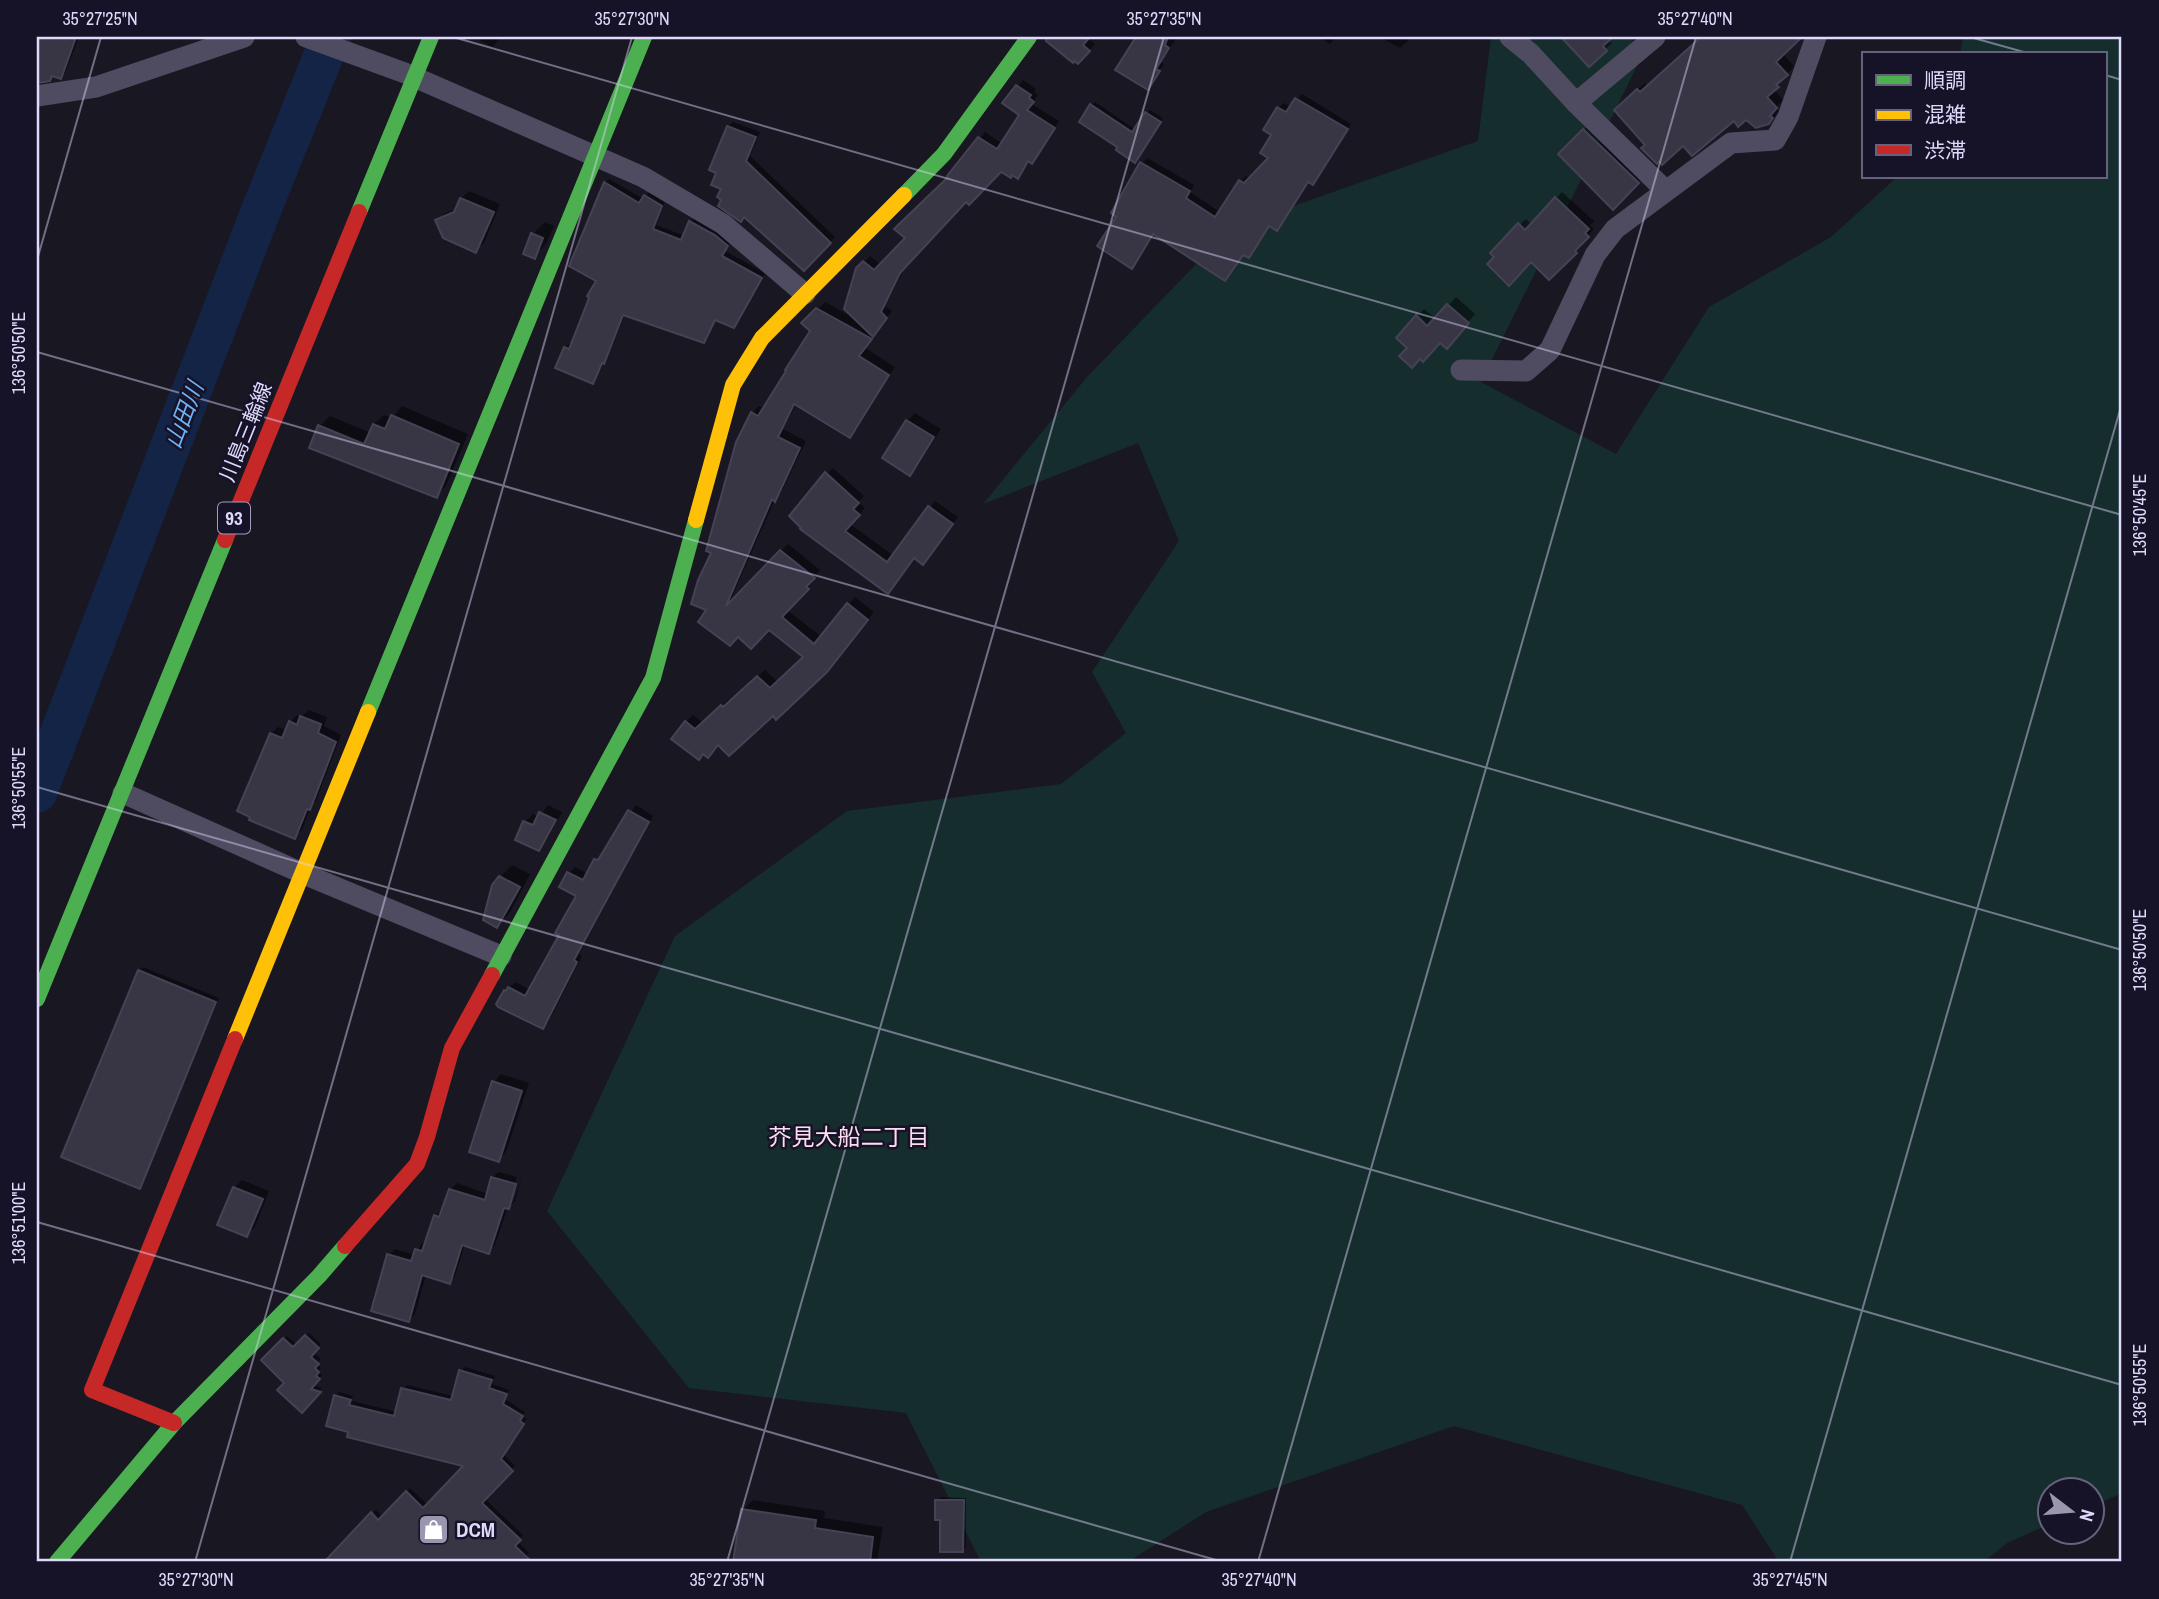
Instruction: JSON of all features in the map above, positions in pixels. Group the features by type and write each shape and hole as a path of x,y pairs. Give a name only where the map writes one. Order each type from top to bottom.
{"street":[{"path":"38,99 96,87 244,37"},
{"path":"307,37 410,75 643,177 723,224 805,294"},
{"name":"川島三輪線","path":"37,999 123,793 410,75 431,37"},
{"path":"174,1423 92,1390 644,37"},
{"path":"57,1562 174,1423 319,1276 417,1164 452,1048 653,678 733,385 762,338 944,154 1030,37"},
{"path":"1510,37 1528,46 1576,103 1665,190"},
{"path":"1576,103 1655,37"},
{"path":"1461,370 1526,371 1550,350 1595,255 1615,229 1731,143 1775,140 1788,117 1816,37"},
{"path":"123,793 304,874 501,956"}],"green space":[{"path":"1491,37 1632,37 1638,64 1481,382 1616,454 1709,307 1831,237 1896,178 2106,178 2106,52 1960,52 1963,37 2122,37 2122,1493 2106,1500 2106,1476 2036,1476 2036,1530 2007,1543 1984,1562 1779,1562 1742,1505 1454,1426 1206,1512 1128,1562 981,1562 906,1413 689,1388 547,1211 675,936 847,811 1061,784 1126,733 1092,672 1179,541 1138,443 983,504 1087,377 1231,228 1478,141"}],"building":[{"path":"37,37 76,37 61,79 52,76 50,81 37,83"},
{"path":"1046,37 1090,37 1083,45 1090,51 1078,64 1074,61 1073,63 1046,41"},
{"path":"1136,37 1168,37 1165,45 1169,48 1156,69 1160,71 1148,90 1115,70"},
{"path":"1561,37 1613,37 1603,46 1607,51 1589,67"},
{"path":"1701,37 1802,37 1776,62 1788,75 1767,97 1777,108 1770,116 1773,118 1769,124 1756,128 1746,120 1738,127 1734,121 1692,156 1683,146 1662,165 1659,161 1657,164 1641,148 1645,145 1614,110 1637,89 1640,92"},
{"path":"1016,85 1031,95 1029,98 1034,102 1027,110 1055,128 1032,164 1028,161 1018,179 1001,172 969,205 966,202 900,273 881,312 887,318 873,337 844,309 856,268 863,261 874,270 905,238 894,229 948,177 978,137 997,149 1019,115 1002,103"},
{"path":"1295,98 1348,129 1313,185 1308,182 1277,231 1269,226 1249,258 1243,255 1225,281 1153,234 1132,269 1097,246 1116,217 1111,213 1140,162 1190,191 1186,198 1215,217 1239,180 1244,183 1268,158 1260,153 1271,135 1263,130 1277,107 1286,112"},
{"path":"1090,104 1132,132 1145,112 1161,122 1135,163 1116,150 1117,147 1079,122"},
{"path":"727,126 756,137 746,161 831,243 804,271 744,217 741,222 718,206 721,200 717,197 721,189 711,185 716,173 709,170"},
{"path":"1583,129 1639,183 1613,210 1558,154"},
{"path":"604,182 639,203 644,195 662,206 653,229 681,240 689,221 715,235 728,246 722,256 762,278 734,328 715,320 704,343 623,315 604,364 602,363 593,384 555,368 564,347 569,349 589,298 587,296 596,281 569,266"},
{"path":"1555,197 1589,229 1585,233 1589,237 1575,251 1577,253 1549,280 1531,262 1509,286 1487,264 1494,257 1490,253 1518,223 1525,230"},
{"path":"460,198 494,212 476,253 443,238 435,220 454,212"},
{"path":"531,233 543,238 535,259 523,254"},
{"path":"1447,304 1469,323 1447,349 1440,343 1423,362 1420,359 1412,368 1399,356 1407,348 1396,338 1416,315 1427,326"},
{"path":"816,308 872,339 859,356 889,375 850,438 794,404 778,437 800,448 775,502 772,499 726,606 780,550 815,578 806,587 809,589 782,617 814,644 847,603 868,620 827,672 776,720 773,716 729,756 718,745 708,758 703,754 699,760 671,739 685,721 695,729 757,676 770,688 803,657 769,630 751,649 738,637 730,646 698,622 706,610 691,604 698,580 711,553 706,551 736,442 751,412 758,416 810,331 801,323"},
{"path":"391,415 459,444 437,498 309,448 318,425 364,444 373,424 385,429"},
{"path":"906,420 934,437 910,476 882,458"},
{"path":"825,472 859,503 853,509 860,515 845,531 887,562 928,506 953,524 923,565 914,558 888,594 800,529 789,516"},
{"path":"300,716 321,724 318,733 336,742 310,810 307,809 295,839 249,820 250,817 237,811 270,733 282,738 289,721 297,725"},
{"path":"628,810 649,822 574,960 577,962 543,1029 498,1007 496,1004 508,987 525,996 559,935 555,933 576,896 559,887 567,872 583,880 594,859 598,860"},
{"path":"539,812 556,820 539,851 515,840 523,821 533,825"},
{"path":"499,876 520,887 497,928 483,920 492,885"},
{"path":"138,970 216,1002 140,1189 61,1157"},
{"path":"492,1081 522,1091 499,1162 469,1152"},
{"path":"491,1177 516,1184 509,1209 504,1208 489,1254 462,1245 450,1284 422,1275 409,1322 371,1311 387,1254 411,1261 415,1249 422,1251 434,1215 439,1217 449,1189 485,1200"},
{"path":"233,1187 263,1199 247,1237 217,1225"},
{"path":"305,1335 319,1348 311,1357 319,1364 315,1368 319,1372 316,1376 320,1379 311,1389 321,1392 302,1413 277,1390 284,1383 261,1360 283,1338 293,1347"},
{"path":"459,1370 492,1380 489,1388 507,1394 503,1404 523,1416 520,1421 524,1424 501,1459 513,1471 482,1503 521,1540 515,1546 532,1562 324,1562 371,1512 378,1520 406,1491 423,1508 463,1466 347,1437 348,1432 326,1426 334,1395 351,1400 349,1405 394,1416 401,1388 451,1400"},
{"path":"935,1500 964,1500 963,1552 940,1552 940,1520 935,1520"},
{"path":"741,1509 816,1520 815,1528 873,1537 870,1562 733,1562"}],"waterway":[{"name":"山田川","path":"37,793 260,213 331,37"}],"traffic: fast":[{"path":"359,212 431,37"},
{"path":"368,712 644,37"},
{"path":"904,195 944,154 1029,37"},
{"path":"492,975 653,678 696,520"},
{"path":"37,999 225,540"},
{"path":"57,1562 174,1423 319,1276 345,1246"}],"traffic: slow":[{"path":"696,520 733,385 762,338 904,195"},
{"path":"235,1039 368,712"}],"traffic: jam":[{"path":"225,540 359,212"},
{"path":"345,1246 417,1164 452,1048 492,975"},
{"path":"174,1423 92,1390 235,1039"}],"place":[{"name":"DCM","path":"433,1530"}],"district":[{"name":"芥見大船二丁目","path":"849,1137"}]}
